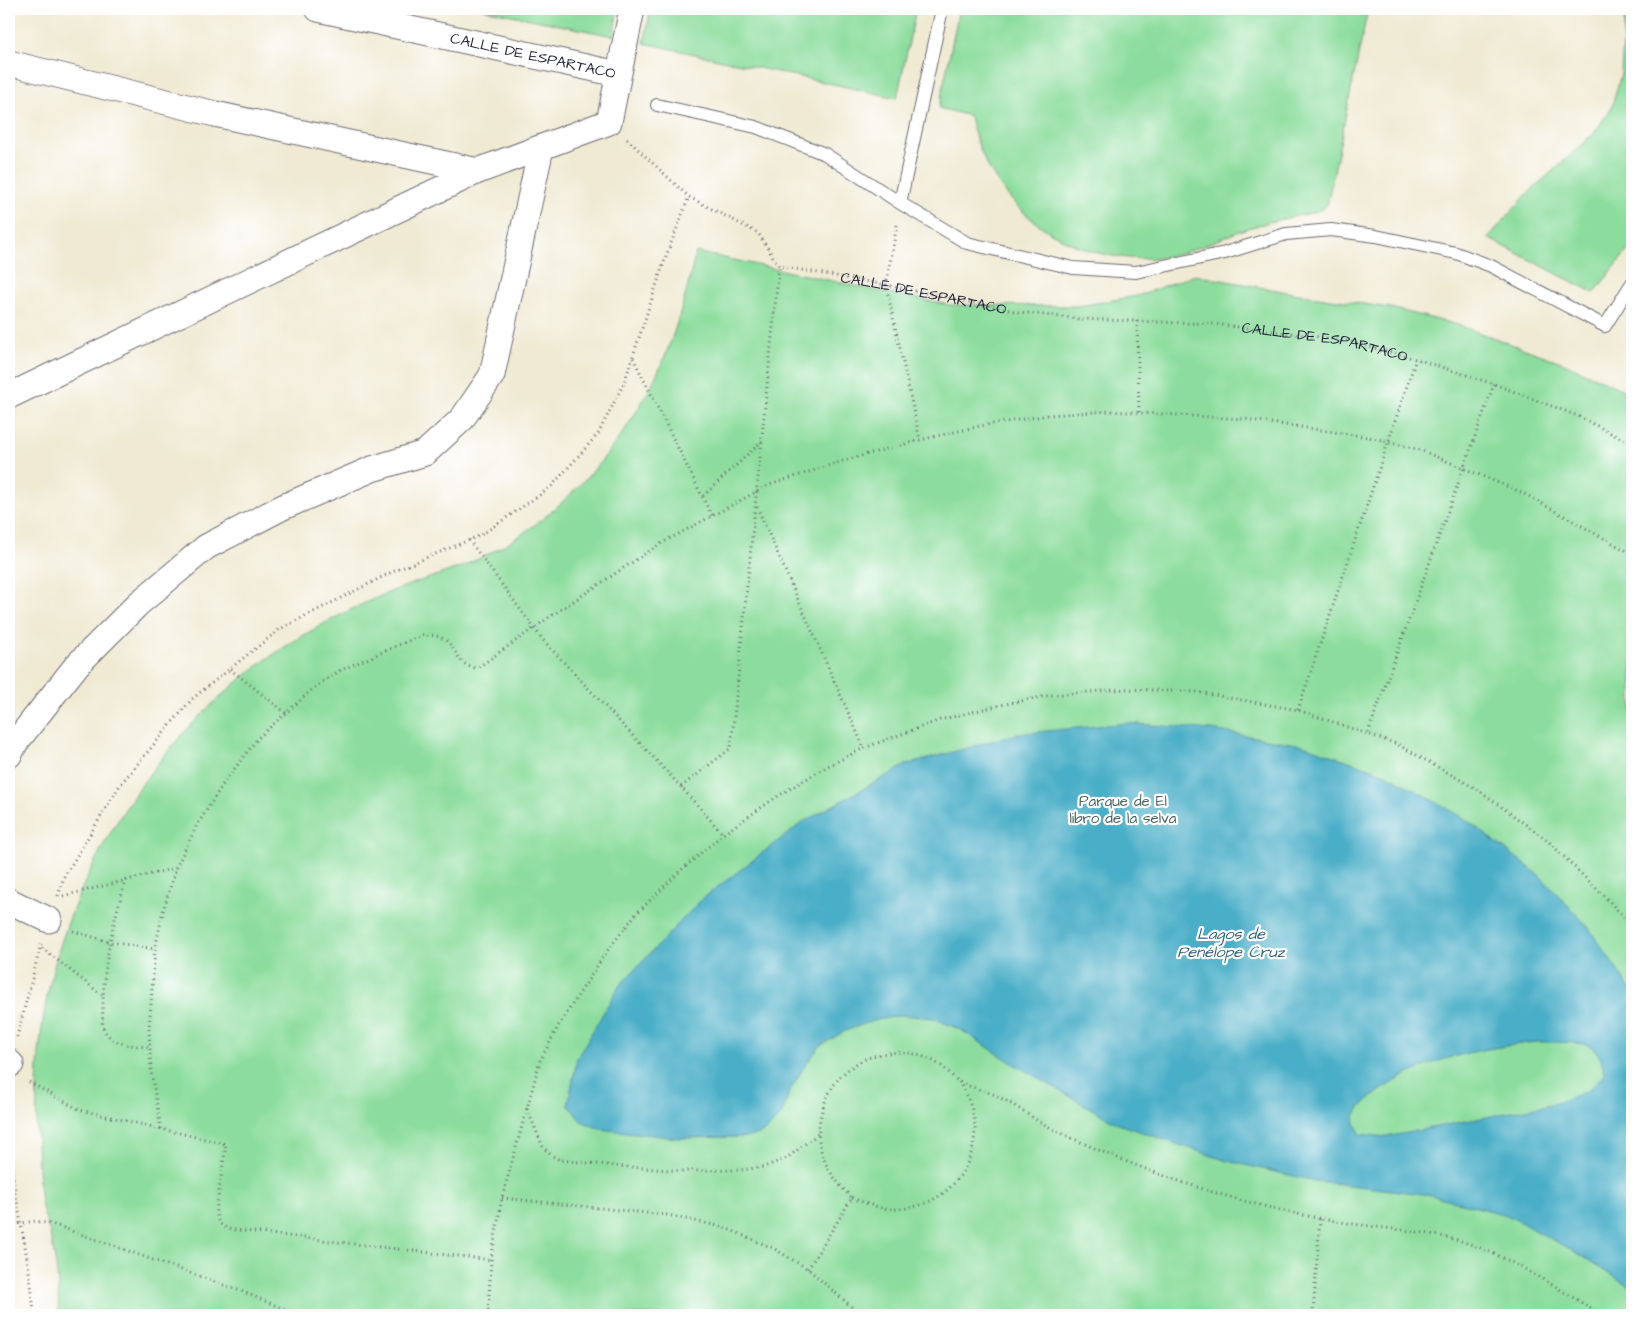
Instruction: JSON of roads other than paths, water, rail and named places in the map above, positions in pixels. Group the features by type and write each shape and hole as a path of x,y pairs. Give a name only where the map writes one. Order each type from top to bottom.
{"street":[{"name":"CALLE DE ESPARTACO","path":"318,9 618,74 609,122 541,148"},
{"path":"618,74 632,9"},
{"path":"9,63 215,114 478,171"},
{"path":"9,396 478,171 541,148"},
{"path":"9,755 16,742 77,665 138,604 206,547 283,507 372,470 425,453 462,419 492,376 541,148"},
{"path":"9,901 49,922"}],"lane":[{"path":"900,203 942,9"},
{"path":"657,105 756,127 825,154 967,244 1073,268 1136,272 1225,253 1286,234 1331,230 1376,236 1456,252 1491,266 1605,326 1632,283"}],"water":[{"name":"Lagos de Penélope Cruz","path":"1127,723 1212,730 1303,745 1386,774 1461,816 1538,874 1586,924 1632,992 1632,1288 1582,1256 1507,1215 1431,1195 1315,1181 1227,1161 1118,1124 1017,1066 961,1030 933,1018 903,1015 873,1021 845,1031 820,1046 802,1070 789,1093 781,1116 766,1131 750,1137 678,1138 600,1129 581,1121 568,1105 577,1058 619,986 702,899 803,822 906,765 1017,734","holes":["1537,1042 1588,1045 1598,1054 1602,1062 1604,1075 1587,1091 1556,1103 1386,1137 1361,1134 1356,1126 1355,1117 1359,1109 1367,1101 1390,1084 1416,1071 1436,1062 1473,1052"]}],"park label":[{"name":"Parque de El libro de la selva","path":"1123,810"}]}
